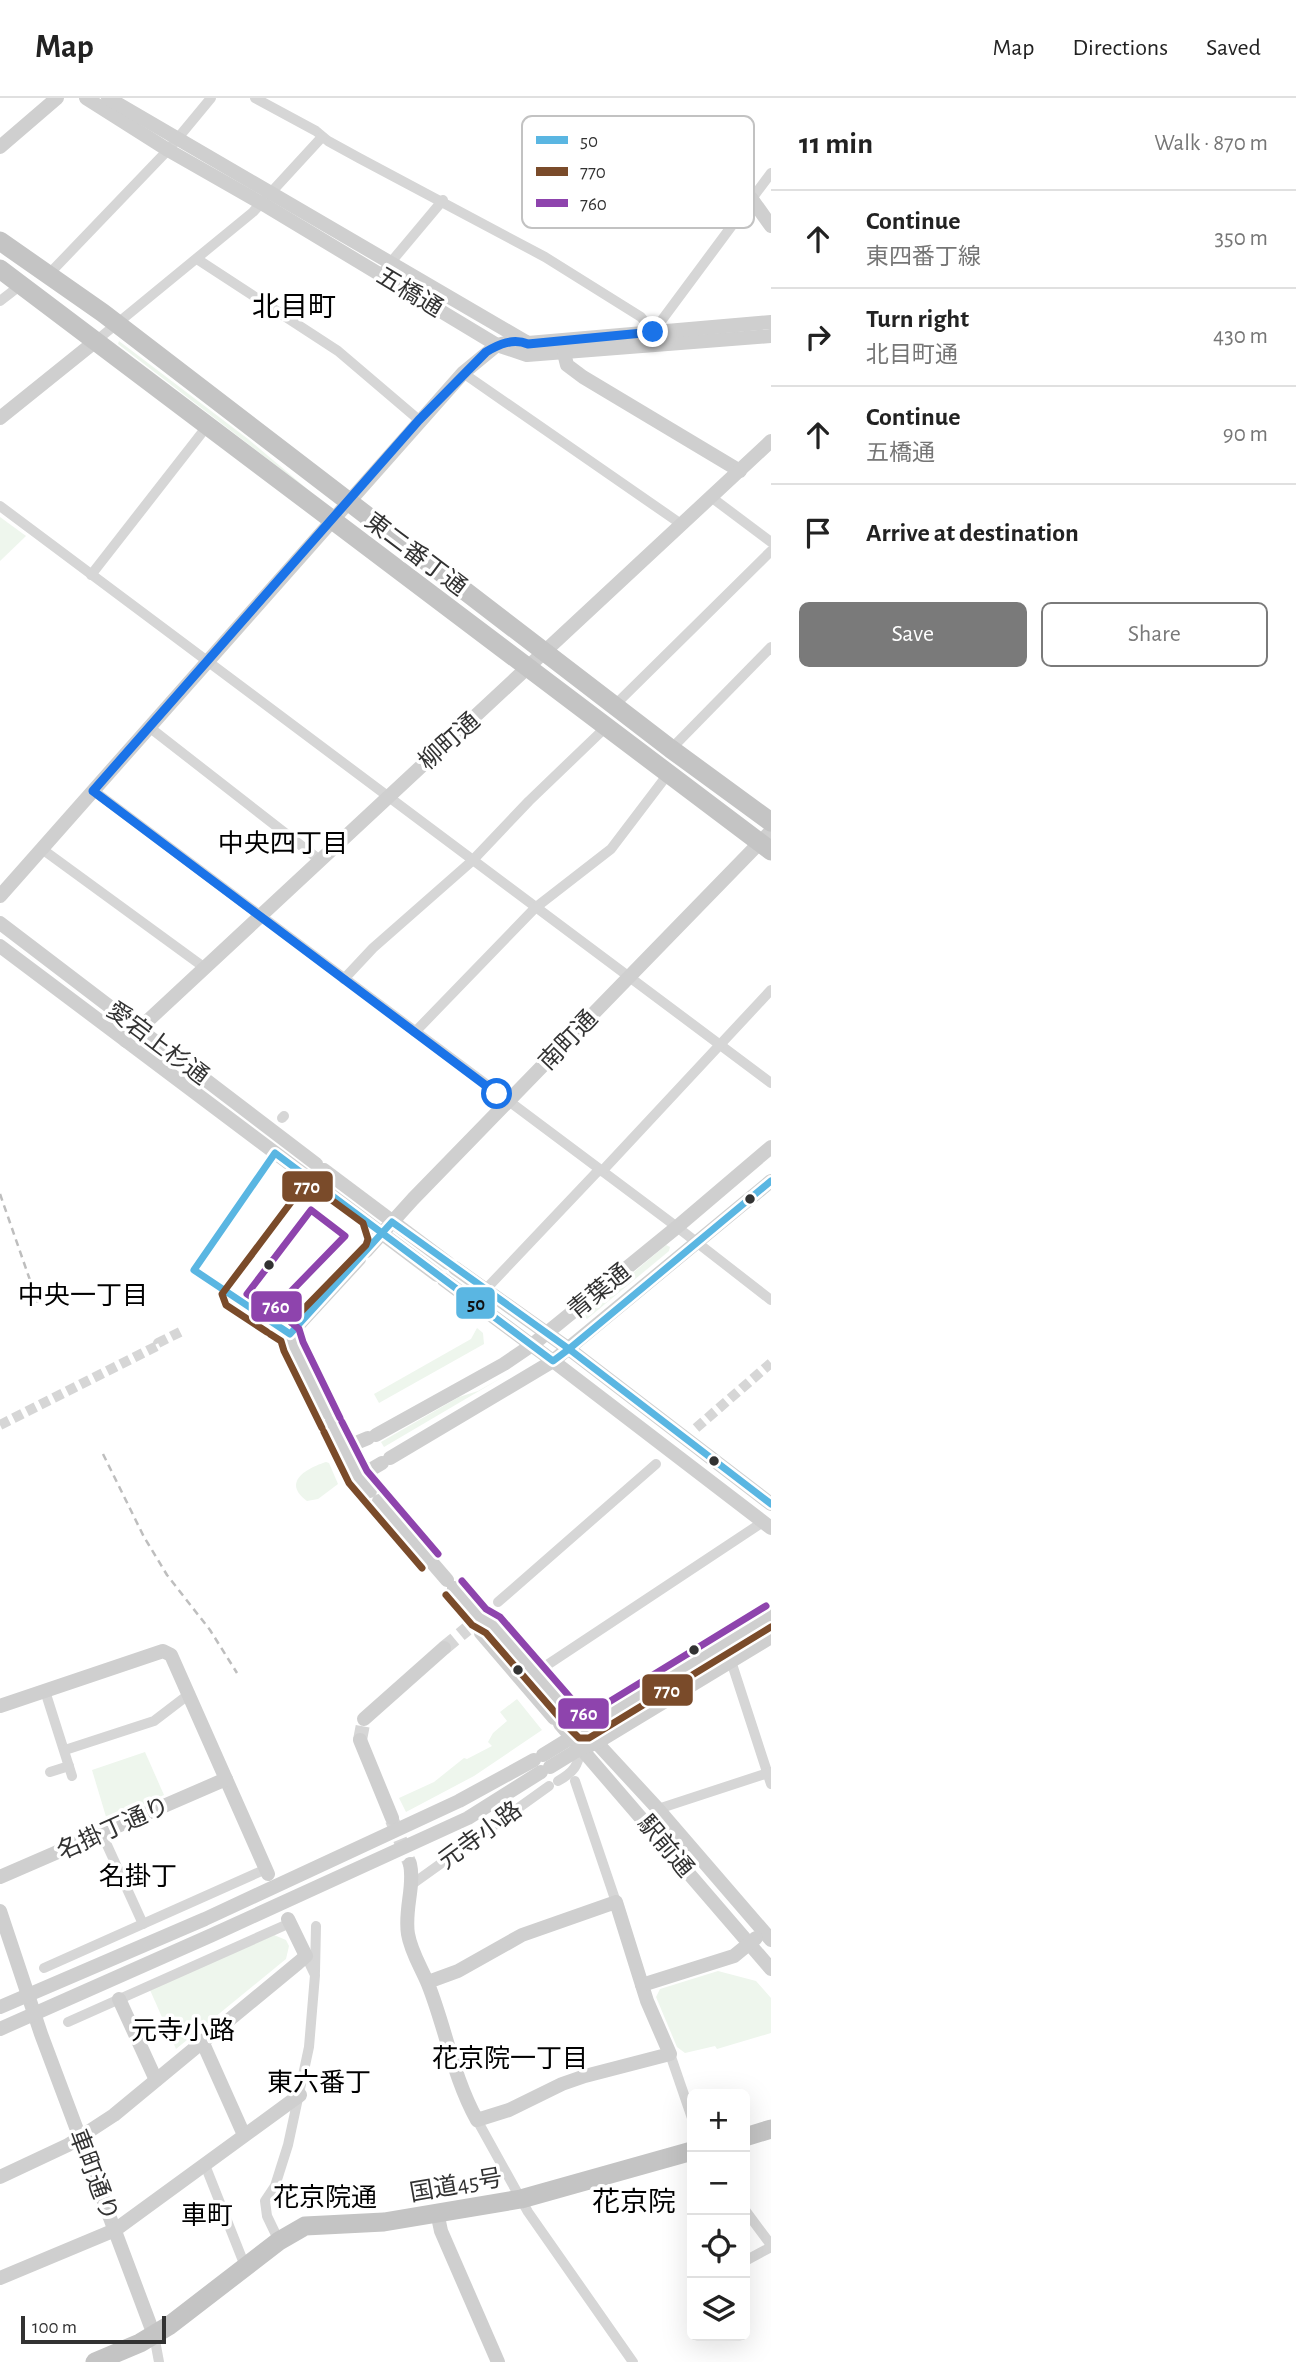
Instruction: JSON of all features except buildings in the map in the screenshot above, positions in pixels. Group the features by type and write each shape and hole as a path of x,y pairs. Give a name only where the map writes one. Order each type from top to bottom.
{"highway":[{"name":"東二番丁通","path":"0,241 116,324 671,749 771,822"},
{"name":"東二番丁通","path":"0,269 605,727 767,842"},
{"path":"750,2135 771,2129"},
{"name":"国道45号","path":"95,2362 140,2343 170,2325 293,2231 316,2225 384,2222 521,2199 688,2152"}],"street":[{"path":"0,147 57,98"},
{"name":"五橋通","path":"86,98 173,144 385,269 528,344 771,322"},
{"name":"五橋通","path":"108,98 173,144"},
{"path":"49,274 173,144 211,98"},
{"path":"255,98 500,234 526,245 641,317 653,332 729,228"},
{"path":"0,418 197,259 265,198 322,137"},
{"path":"754,194 771,173"},
{"path":"385,269 443,200"},
{"path":"754,202 771,226"},
{"path":"197,259 338,351 419,420"},
{"name":"五橋通","path":"385,269 498,345 520,354 771,336"},
{"path":"0,300 22,284"},
{"path":"0,896 419,420 463,373 498,345 520,340"},
{"path":"564,352 568,365 583,377 740,471"},
{"path":"463,373 681,524"},
{"path":"91,575 208,425"},
{"name":"柳町通","path":"126,1041 771,441"},
{"path":"711,497 771,542"},
{"path":"0,506 771,1083"},
{"path":"615,705 771,551"},
{"path":"671,749 771,647"},
{"path":"149,727 321,861"},
{"path":"344,979 373,948 472,861 605,727"},
{"path":"415,1032 535,908 611,849 668,774"},
{"path":"93,791 771,1300"},
{"name":"南町通","path":"297,1327 388,1228 629,977 767,842"},
{"path":"42,849 205,968"},
{"name":"愛宕上杉通","path":"0,923 320,1167 441,1278 767,1525"},
{"name":"愛宕上杉通","path":"0,946 310,1180 451,1266 569,1349 771,1504"},
{"path":"485,1290 605,1168 771,990"},
{"name":"青葉通","path":"344,1448 372,1437 504,1364 532,1345 771,1147"},
{"name":"青葉通","path":"358,1478 554,1361 771,1181"},
{"name":"駅前通","path":"297,1327 290,1334 293,1346 358,1478 479,1618 492,1624 535,1673 579,1738 771,1969"},
{"path":"499,1602 656,1464"},
{"path":"535,1673 767,1525"},
{"path":"0,2029 468,1818 579,1738 771,1615"},
{"path":"467,1629 479,1618"},
{"name":"駅前通","path":"479,1618 481,1633 563,1717"},
{"path":"596,1743 771,1637"},
{"path":"364,1719 444,1648"},
{"path":"0,1706 163,1651 171,1655 267,1871 44,1968"},
{"path":"658,1809 770,1776 731,1661"},
{"path":"45,1690 70,1771 50,1772"},
{"path":"65,1749 154,1721 188,1695"},
{"path":"579,1738 578,1766 572,1777 642,1985 687,2103"},
{"name":"駅前通","path":"579,1738 596,1743 658,1809 768,1936"},
{"path":"360,1740 392,1818"},
{"path":"0,2007 205,1919 542,1763"},
{"name":"元寺小路","path":"411,1885 554,1783 572,1777"},
{"name":"名掛丁通り","path":"0,1877 226,1779"},
{"path":"102,1834 143,1924"},
{"path":"410,1864 408,1933 416,1959 428,1982 463,2095 545,2238 633,2362"},
{"path":"428,1982 458,1971 522,1935 616,1902"},
{"name":"車町通り","path":"0,1911 27,1996 154,2334"},
{"path":"68,2022 289,1921 315,1975"},
{"path":"279,2241 267,2216 265,2201 278,2178 300,2095 309,2047 316,1926"},
{"path":"642,1985 734,1956 749,1944 768,1936"},
{"path":"0,2177 80,2138 156,2080 306,1956"},
{"path":"119,1999 156,2080"},
{"path":"202,2041 244,2135"},
{"path":"477,2120 509,2110 585,2076 670,2054"},
{"path":"0,2278 115,2230 300,2095"},
{"path":"205,2165 244,2266"},
{"path":"437,2212 441,2231 498,2362"},
{"path":"749,2215 771,2246 750,2258"},
{"path":"154,2334 159,2362"}],"shaded area":[{"path":"119,341 248,439 312,493 118,344"},
{"path":"0,517 26,536 0,561"},
{"path":"666,1245 670,1247 669,1251 587,1319 583,1315"},
{"path":"477,1328 483,1333 484,1344 379,1403 374,1394 471,1339"},
{"path":"508,1374 384,1447 381,1442 459,1397 478,1391"},
{"path":"329,1463 338,1484 318,1499 307,1501 296,1488 297,1482 305,1472"},
{"path":"517,1699 542,1730 474,1776 406,1812 399,1798 434,1782 464,1758 467,1759 492,1746 488,1742 493,1733 507,1721 500,1712"},
{"path":"145,1752 164,1795 107,1820 92,1770"},
{"path":"274,1935 286,1940 289,1946 286,1959 176,2049 150,1990"},
{"path":"718,1971 756,1981 771,1998 771,2033 717,2049 715,2046 685,2053 677,2047 656,1997 660,1989"}],"tunnel":[{"path":"0,1425 184,1330"},
{"path":"696,1428 771,1363"},
{"path":"444,1648 467,1629"},
{"path":"360,1740 364,1719"},
{"path":"392,1820 410,1864"}],"railway":[{"path":"0,1194 39,1306"},
{"path":"103,1454 144,1537 167,1575 210,1630 237,1673"}],"transit line":[{"name":"50","path":"275,1153 382,1233 290,1334 194,1270 275,1153"},
{"name":"50","path":"569,1349 771,1181"},
{"name":"770","path":"267,1332 226,1305 222,1294 301,1189 311,1185 363,1223 368,1239 366,1245 291,1322"},
{"name":"760","path":"311,1210 345,1236 273,1310 247,1294 311,1210"},
{"name":"50","path":"382,1233 392,1222 569,1349"},
{"name":"50","path":"382,1233 553,1361 569,1349"},
{"name":"760","path":"291,1322 299,1329 340,1418"},
{"name":"770","path":"270,1334 281,1341 322,1428"},
{"name":"50","path":"569,1349 771,1504"},
{"name":"760","path":"342,1422 367,1471 438,1554"},
{"name":"770","path":"324,1432 349,1483 422,1568"},
{"name":"760","path":"462,1581 486,1609 500,1617 575,1703"},
{"name":"770","path":"446,1595 472,1625 486,1633 559,1717"},
{"name":"760","path":"581,1710 586,1716 766,1606"},
{"name":"770","path":"565,1724 579,1738 589,1738 771,1627"}],"district":[{"name":"北目町","path":"294,306"},
{"name":"中央四丁目","path":"283,843"},
{"name":"中央一丁目","path":"83,1295"},
{"name":"名掛丁","path":"138,1876"},
{"name":"元寺小路","path":"183,2030"},
{"name":"花京院一丁目","path":"510,2058"},
{"name":"東六番丁","path":"319,2082"},
{"name":"花京院通","path":"325,2197"},
{"name":"花京院","path":"634,2201"},
{"name":"車町","path":"207,2215"}],"route":[{"path":"497,1094 93,791 419,420 486,352 498,345 520,340 528,344 653,332"}]}
